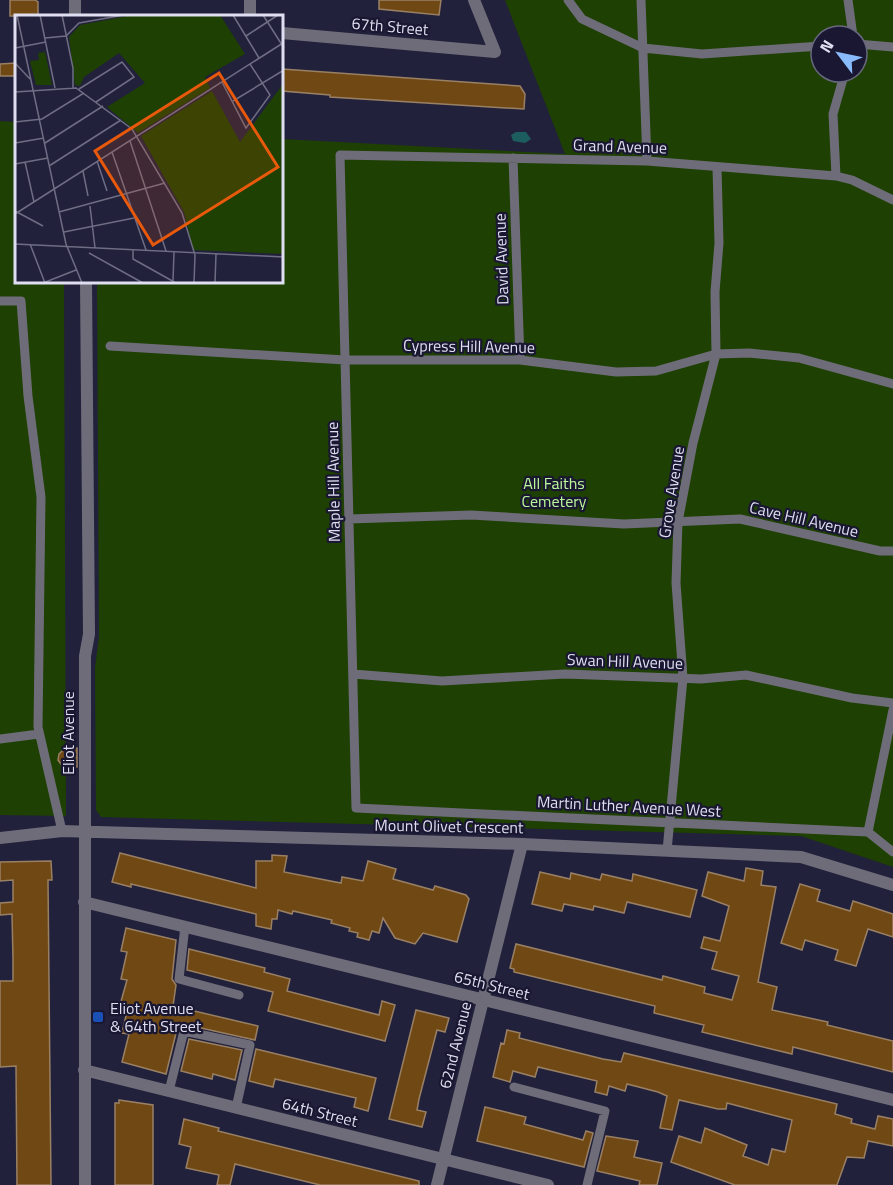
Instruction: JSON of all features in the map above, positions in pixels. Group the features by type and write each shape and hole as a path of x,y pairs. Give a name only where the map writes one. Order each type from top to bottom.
{"street":[{"name":"67th Street","path":"284,33 495,52 474,0"},
{"name":"Eliot Avenue","path":"85,1185 83,833 85,657 89,634 86,284"},
{"name":"Mount Olivet Crescent","path":"0,838 62,831 522,844 801,857 893,885"},
{"name":"62nd Avenue","path":"437,1185 522,844"},
{"name":"65th Street","path":"84,902 893,1100"},
{"name":"64th Street","path":"84,1070 548,1185"}],"lane":[{"path":"568,0 582,20 643,48 702,54 809,47"},
{"path":"641,0 647,161"},
{"path":"848,0 851,24"},
{"path":"869,45 893,47"},
{"path":"836,176 833,114 842,84"},
{"name":"Grand Avenue","path":"340,155 647,161 836,176 852,180 893,200"},
{"name":"Maple Hill Avenue","path":"340,155 356,808"},
{"name":"David Avenue","path":"513,158 520,360"},
{"name":"Grove Avenue","path":"667,851 683,678 676,583 678,522 693,443 716,354 715,292 719,243 717,168"},
{"path":"0,301 21,301 28,396 41,497 39,734 62,831"},
{"name":"Cypress Hill Avenue","path":"110,346 345,360 520,360 616,372 656,371 716,354 749,353 799,358 893,384"},
{"name":"Cave Hill Avenue","path":"349,519 471,515 624,524 740,519 880,551 893,551"},
{"name":"Swan Hill Avenue","path":"353,674 442,681 565,674 683,678 746,675 852,698 893,703"},
{"path":"893,710 868,832 893,852"},
{"path":"0,739 39,734"},
{"name":"Martin Luther Avenue West","path":"356,808 868,832"},
{"path":"185,926 179,979 239,995"},
{"path":"169,1091 184,1031 250,1045 236,1108"},
{"path":"514,1088 605,1111 587,1185"}],"green space":[{"name":"All Faiths Cemetery","path":"505,0 893,0 893,867 801,836 101,817 96,810 95,668 99,637 97,284 284,284 284,139 565,154"},
{"path":"0,121 15,122 15,284 64,284 66,816 0,815"}],"shaded area":[{"path":"516,132 526,132 531,139 525,143 513,141 511,135"}],"building":[{"path":"10,0 38,2 38,15 10,16"},
{"path":"379,0 441,0 439,15 379,9"},
{"path":"15,63 15,76 0,76 0,64"},
{"path":"284,69 520,86 525,94 524,109 330,97 330,95 284,91"},
{"path":"77,748 77,767 63,767 58,760 59,754 64,749"},
{"path":"120,853 256,888 256,861 272,861 272,855 287,856 284,872 341,883 342,877 363,881 368,861 396,869 393,879 433,890 435,886 466,895 469,899 457,942 423,933 415,944 395,938 383,918 379,933 372,931 369,940 357,937 358,933 349,931 350,928 331,923 332,920 293,911 292,914 278,910 277,919 272,919 271,929 256,926 256,914 131,884 131,887 112,882"},
{"path":"51,861 52,880 48,880 51,1185 17,1185 16,1066 0,1067 0,981 13,981 13,959 12,914 0,915 0,903 13,902 13,880 0,881 0,862"},
{"path":"746,868 763,871 761,885 776,887 758,982 777,987 772,1010 828,1022 827,1025 893,1041 893,1072 793,1047 792,1054 702,1032 704,1025 654,1013 655,1006 514,972 514,969 510,968 516,944 662,980 663,976 705,987 704,993 732,1000 739,976 712,969 717,952 701,948 704,937 720,941 729,906 702,896 708,872 744,881"},
{"path":"540,872 570,879 571,873 600,880 602,874 632,881 633,874 697,890 690,917 627,902 624,913 594,906 593,910 564,904 562,911 532,904"},
{"path":"800,884 820,890 817,901 850,911 853,901 893,914 893,937 868,929 856,966 835,960 838,950 805,940 802,950 781,943"},
{"path":"126,928 176,940 172,979 176,985 173,1006 258,1026 255,1040 183,1024 177,1029 166,1074 122,1062 129,1034 122,1033 128,1007 120,1005 127,980 121,979 127,952 121,951"},
{"path":"189,949 265,968 264,972 290,979 287,991 379,1015 382,1001 395,1005 385,1041 268,1011 273,992 187,970"},
{"path":"416,1010 449,1018 445,1032 437,1030 419,1099 417,1110 426,1112 422,1127 389,1119"},
{"path":"507,1030 520,1033 519,1038 603,1059 621,1062 624,1053 837,1104 835,1114 852,1119 851,1123 875,1129 878,1116 893,1119 893,1146 868,1141 864,1158 847,1157 837,1185 735,1185 671,1162 679,1136 701,1143 705,1128 747,1145 743,1156 768,1165 772,1149 785,1152 792,1120 727,1103 726,1109 718,1109 679,1100 672,1130 660,1128 667,1096 658,1092 627,1084 625,1091 609,1086 607,1095 595,1092 597,1081 538,1067 535,1077 513,1071 510,1082 493,1077 501,1043 504,1044"},
{"path":"189,1039 242,1050 235,1080 213,1074 212,1079 181,1071"},
{"path":"256,1049 376,1078 368,1111 354,1107 356,1098 275,1079 273,1087 249,1081"},
{"path":"119,1100 153,1105 153,1185 115,1185 115,1103 119,1103"},
{"path":"485,1107 526,1117 524,1124 583,1140 586,1131 593,1133 584,1167 477,1141"},
{"path":"184,1119 219,1128 218,1131 419,1181 419,1185 320,1185 235,1164 230,1185 217,1185 219,1175 186,1168 191,1147 179,1144"},
{"path":"606,1136 638,1141 634,1157 662,1163 657,1185 639,1185 640,1181 597,1171"}],"place":[{"name":"Eliot Avenue & 64th Street","path":"98,1017"}]}
